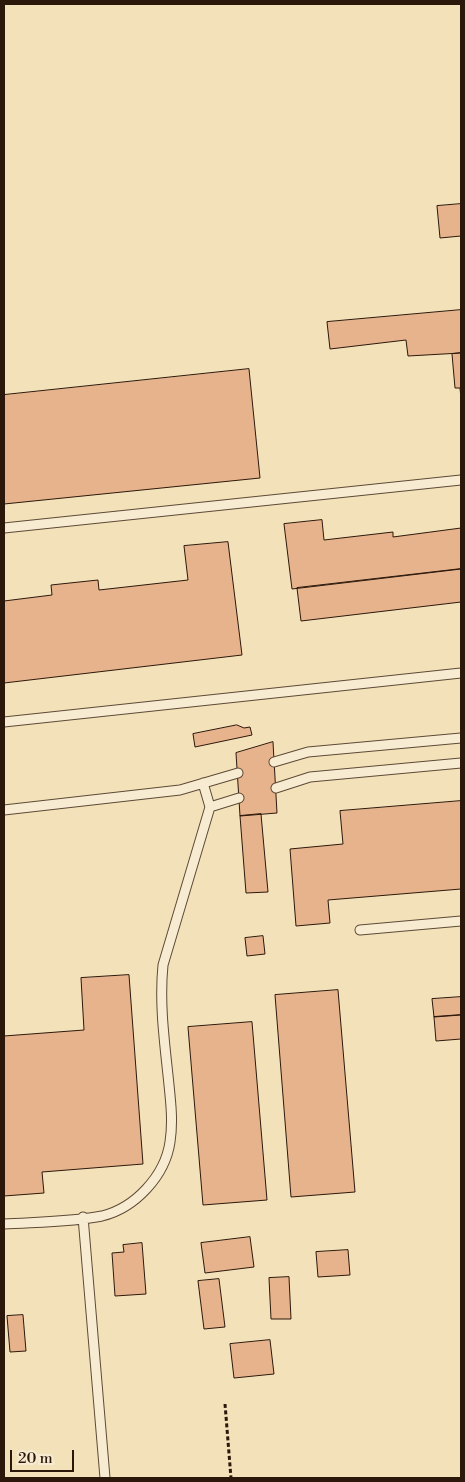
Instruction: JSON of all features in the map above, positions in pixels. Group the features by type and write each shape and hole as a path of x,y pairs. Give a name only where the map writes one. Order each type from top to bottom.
{"lane":[{"path":"4,528 461,480"},
{"path":"4,722 461,673"},
{"path":"274,762 308,752 461,738"},
{"path":"276,788 310,777 461,763"},
{"path":"4,810 180,790 238,773"},
{"path":"4,1224 102,1216 124,1208 144,1192 161,1170 170,1144 172,1117 160,990 163,965 210,807 204,783"},
{"path":"210,807 239,798"},
{"path":"360,930 461,921"},
{"path":"83,1217 105,1478"}],"path":[{"path":"225,1404 231,1478"}],"building":[{"path":"461,204 461,236 440,238 437,206"},
{"path":"461,310 461,353 408,356 406,340 330,349 327,322"},
{"path":"461,353 461,399 460,388 455,388 452,354"},
{"path":"249,369 260,478 4,504 4,395"},
{"path":"322,520 324,540 393,532 393,537 461,528 461,569 292,589 284,524"},
{"path":"228,542 242,655 4,683 4,601 52,595 51,585 98,580 99,590 188,580 184,546"},
{"path":"461,569 461,602 301,621 297,588"},
{"path":"237,725 244,728 250,727 252,735 195,747 193,734"},
{"path":"273,742 277,813 240,816 236,753"},
{"path":"461,801 461,889 328,900 330,923 296,926 290,849 343,844 340,811"},
{"path":"261,814 268,892 246,893 240,816"},
{"path":"263,936 265,954 247,956 245,938"},
{"path":"129,975 143,1164 42,1172 44,1193 4,1196 4,1036 84,1030 81,978"},
{"path":"338,990 355,1192 291,1197 275,995"},
{"path":"461,997 461,1015 434,1017 432,999"},
{"path":"461,1015 461,1039 436,1041 434,1017"},
{"path":"252,1022 267,1200 203,1205 188,1027"},
{"path":"250,1237 254,1267 205,1273 201,1243"},
{"path":"142,1243 146,1294 115,1296 112,1253 124,1252 123,1245"},
{"path":"348,1250 350,1275 318,1277 316,1252"},
{"path":"289,1277 291,1319 271,1319 269,1278"},
{"path":"219,1279 225,1327 204,1329 198,1281"},
{"path":"23,1315 26,1351 10,1352 7,1316"},
{"path":"270,1340 274,1374 234,1378 230,1344"}]}
